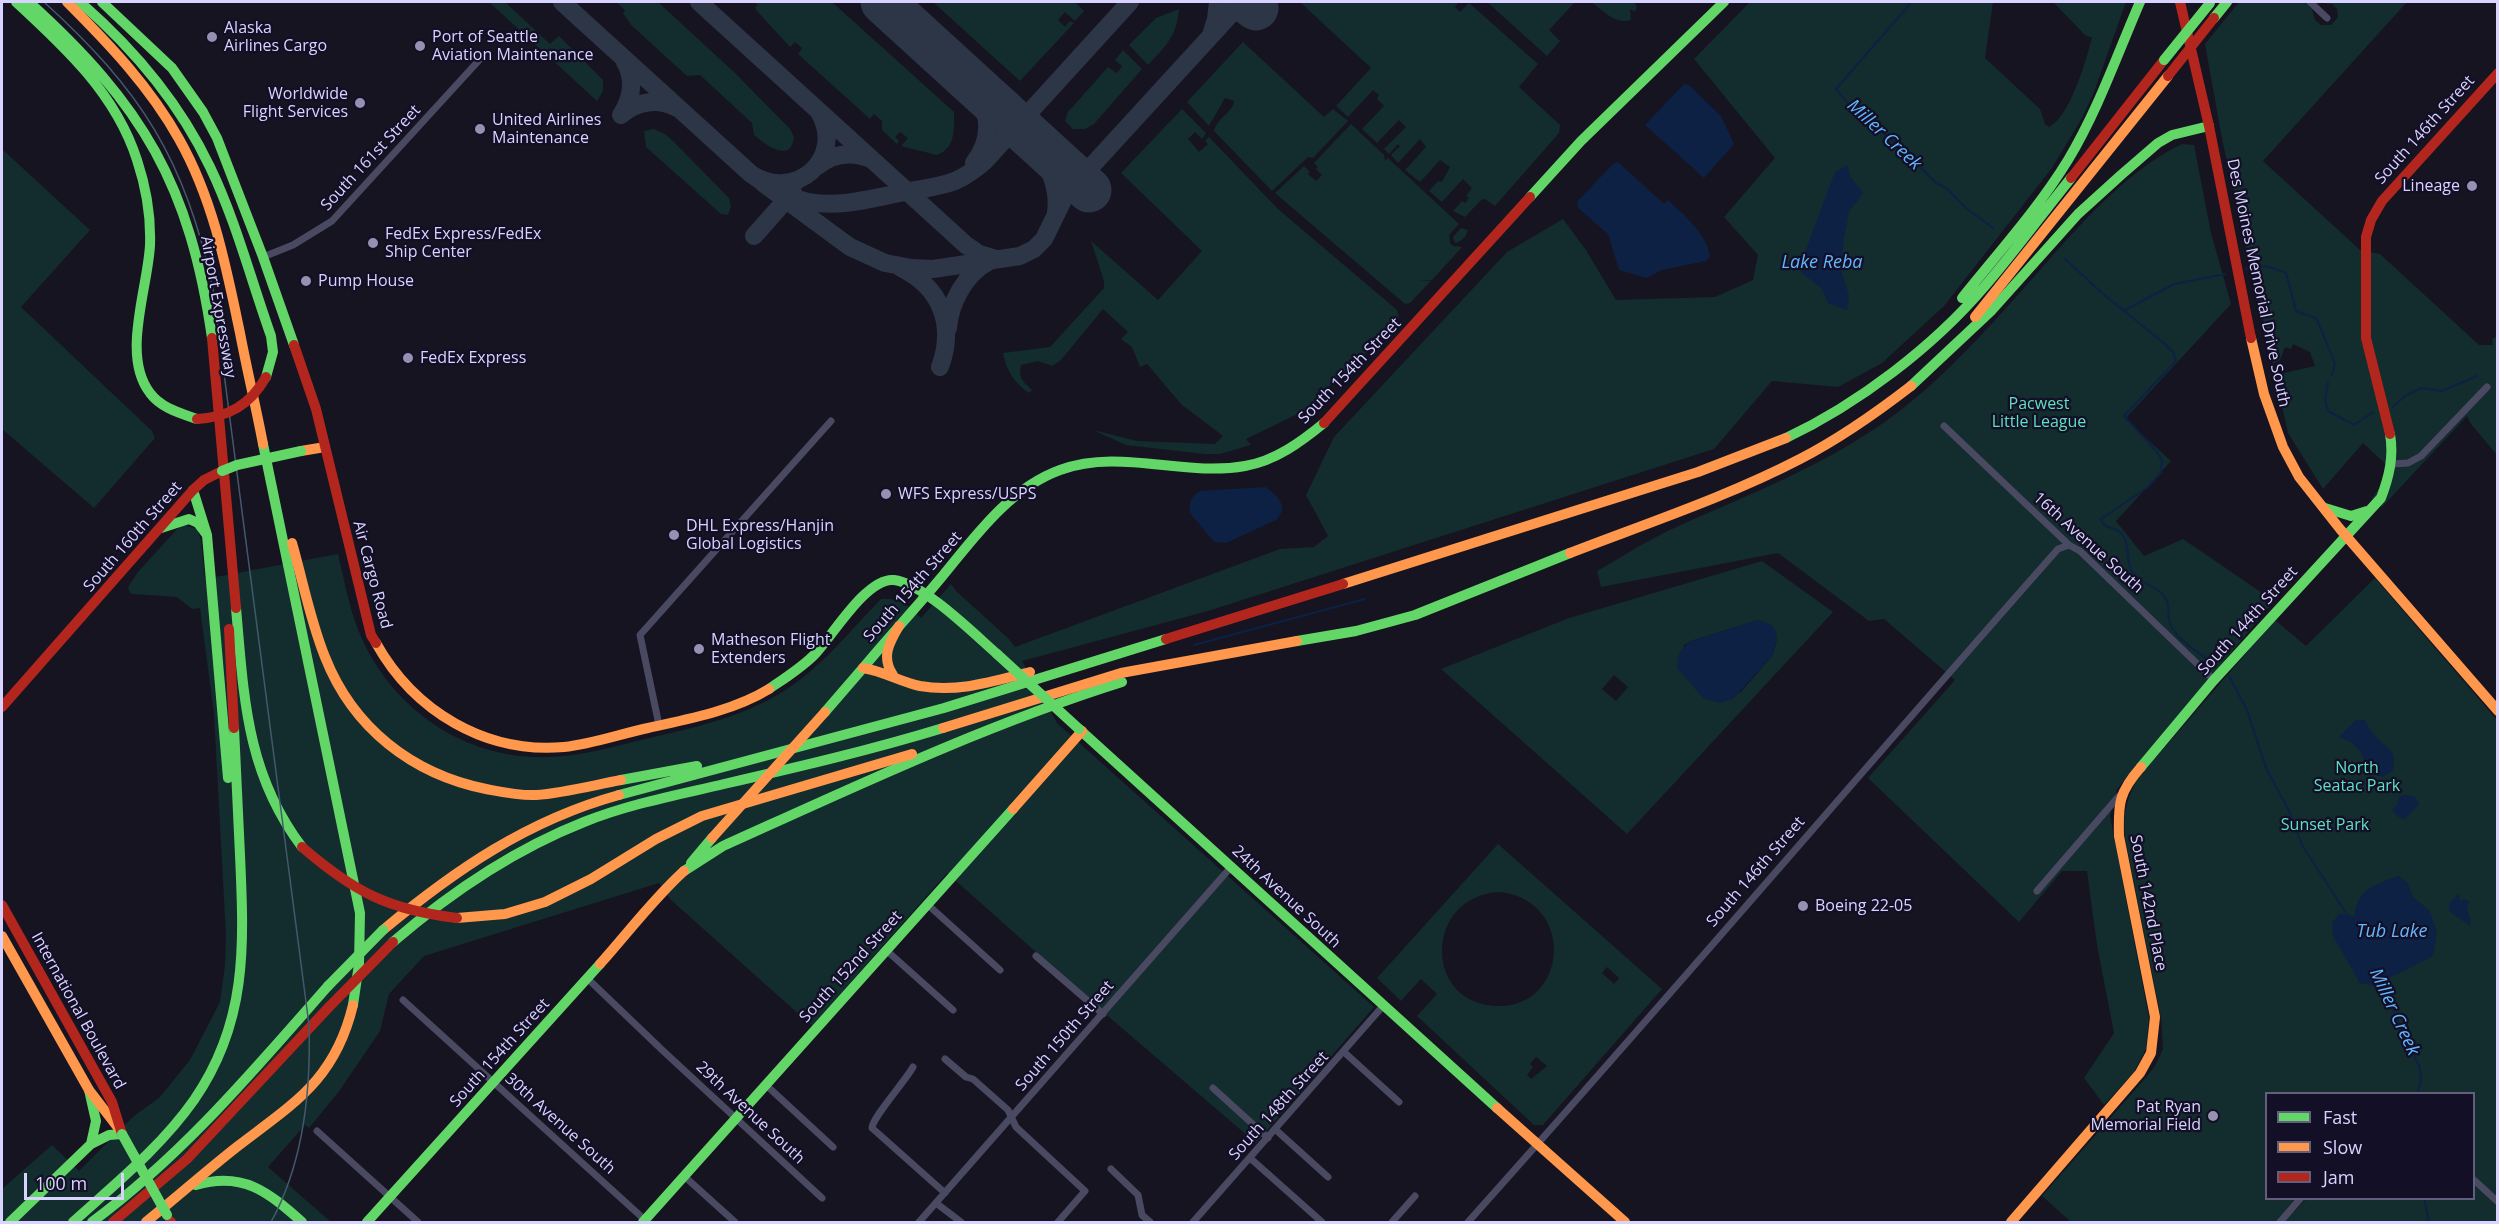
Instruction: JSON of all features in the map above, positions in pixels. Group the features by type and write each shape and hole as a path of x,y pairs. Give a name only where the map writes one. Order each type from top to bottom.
{"main road":[{"path":"16,2 77,59 107,97 138,160 149,223 149,255 137,337 136,370 144,386 157,401 181,416 197,419 222,417 238,410 259,391 266,377 273,352 271,336 209,165 185,122 147,71 120,40 80,2"},
{"name":"Airport Expressway","path":"29,2 79,46 124,100 167,171 186,218 201,276 211,338 219,399 228,528"},
{"name":"Airport Expressway","path":"67,2 111,45 144,82 170,122 193,165 224,259 275,495"},
{"name":"Air Cargo Road","path":"102,2 172,68 203,112 217,138 299,355 325,447 371,635 381,656 415,696 454,725 490,740 535,748 564,747 716,710 759,694 776,684 815,653 881,581 898,579 910,583 927,594"},
{"name":"South 154th Street","path":"367,1222 655,903 666,896 712,838 825,712 985,526 1007,505 1025,489 1059,470 1100,460 1225,469 1262,462 1304,440 1340,406 1581,141 1724,2"},
{"path":"1925,344 2015,230 2078,142 2101,95 2140,2"},
{"name":"Des Moines Memorial Drive South","path":"2180,2 2209,126 2239,282 2264,394 2283,447 2299,477 2346,536 2498,711"},
{"path":"92,1222 144,1182 197,1132 328,986 383,930 436,885 489,850 529,828 590,803 978,698 1686,475 1772,445 1838,409 1884,379 1925,344 1984,286 2211,2"},
{"path":"1960,338 2018,261 2227,2"},
{"name":"South 146th Street","path":"2376,208 2498,73"},
{"path":"113,1222 187,1159 393,942 431,909 478,876 527,848 584,822 631,806 877,748 1121,673 1356,631 1415,615 1753,481 1801,459 1867,419 1912,385 1992,310 2078,214 2158,143 2181,132 2209,126"},
{"name":"South 144th Street","path":"2121,794 2133,776 2214,680 2381,498 2386,487 2392,464 2391,436 2370,364 2365,335 2366,237 2376,208"},
{"name":"South 160th Street","path":"2,707 194,490 213,475 237,465 325,447"},
{"path":"194,490 207,535 236,867 243,904"},
{"path":"275,495 296,557 325,658 337,684 349,703 387,745 413,763 446,780 489,791 536,795 808,745"},
{"path":"146,1222 299,1099 320,1076 334,1052 355,1003 361,937 360,913 303,644 275,495"},
{"path":"2323,507 2338,514 2351,516 2370,509"},
{"path":"161,528 189,519 198,523 207,535"},
{"path":"228,528 243,688 254,757 262,781 291,834 302,847 332,874 375,900 392,907 427,916 457,918 503,915 522,910 576,887 652,840 702,816 875,766 994,727"},
{"path":"73,1222 161,1142 190,1106 215,1068 234,1017 241,982 244,936 225,564 228,528"},
{"name":"24th Avenue South","path":"927,594 997,654 1383,1006 1625,1222"},
{"path":"893,675 886,664 885,655 899,626"},
{"path":"863,668 893,675 919,686 941,689 965,687 1132,649"},
{"path":"684,871 723,846 759,828 994,727 1061,701 1120,682 1244,651"},
{"name":"South 152nd Street","path":"644,1221 1081,730"},
{"name":"South 142nd Place","path":"2011,1222 2140,1073 2151,1053 2154,1040 2154,1017 2119,836 2118,807 2121,794"},
{"name":"International Boulevard","path":"2,905 112,1102 123,1134"},
{"name":"International Boulevard","path":"2,936 89,1090 123,1134 171,1222"},
{"path":"89,1090 96,1121 92,1144"},
{"path":"10,1222 92,1144 109,1135 123,1134"},
{"path":"187,1188 202,1182 226,1179 255,1186 277,1200 302,1222"},
{"path":"255,1186 292,1222"}],"street":[{"path":"2310,2 2327,18"},
{"name":"South 161st Street","path":"263,257 293,245 332,221 482,57"},
{"path":"2392,464 2408,463 2421,456 2487,387"},
{"path":"658,725 640,635 831,421"},
{"name":"16th Avenue South","path":"1944,426 2069,545 2080,551 2214,680"},
{"name":"South 146th Street","path":"1468,1222 1677,987 2058,549 2069,545"},
{"name":"South 144th Street","path":"2037,891 2121,794"},
{"name":"South 150th Street","path":"919,1222 1231,867"},
{"path":"927,904 1000,970"},
{"path":"886,950 953,1010"},
{"path":"1036,956 1103,1014"},
{"name":"29th Avenue South","path":"588,979 822,1198"},
{"name":"30th Avenue South","path":"403,1000 644,1221"},
{"name":"South 148th Street","path":"1193,1222 1383,1006"},
{"path":"1344,1052 1399,1102"},
{"path":"945,1059 966,1077 973,1079 1008,1110 1016,1126 1085,1191 1058,1222"},
{"path":"913,1067 904,1083 874,1119 872,1128 945,1193"},
{"path":"766,1084 833,1147"},
{"path":"1213,1088 1268,1138"},
{"path":"1276,1130 1328,1177"},
{"path":"317,1131 417,1222"},
{"path":"1251,1158 1322,1222"},
{"path":"1112,1169 1138,1195 1142,1215 1150,1222"},
{"path":"684,1176 735,1222"},
{"path":"2475,1181 2498,1202"},
{"path":"1392,1222 1415,1196"},
{"path":"2280,1222 2299,1200"},
{"path":"936,1203 961,1222"}],"green space":[{"path":"489,2 505,2 550,44 559,36 603,80 603,91 597,101"},
{"path":"616,2 658,2 735,73 790,129 794,137 788,150 777,150 754,135 752,123 700,75 687,76 631,25 623,13 625,10"},
{"path":"754,2 832,2 954,112 953,137 948,148 937,155 901,146 908,138 900,132 895,137 899,141 897,144 882,130 882,121 874,114 870,119 798,54 802,48 795,42 790,47 757,11 755,7 758,5"},
{"path":"933,2 1075,2 1084,11 1075,21 1065,12 1058,20 1065,27 1070,21 1074,23 1020,81"},
{"path":"1300,2 1459,2 1455,7 1460,12 1469,3 1538,64 1519,87 1560,125 1559,133 1495,206 1485,199 1481,200 1465,217 1453,211 1462,201 1465,203 1469,198 1466,196 1472,188 1463,179 1442,202 1429,191 1438,181 1442,182 1450,167 1440,160 1420,182 1405,170 1426,147 1420,139 1398,163 1391,155 1400,146 1398,144 1389,154 1384,149 1406,127 1399,120 1377,143 1362,129 1384,106 1377,99 1379,95 1373,90 1348,117 1336,106 1371,68"},
{"path":"1487,2 1575,2 1549,30 1560,41 1547,56"},
{"path":"1591,2 1634,2 1637,7 1635,12 1630,9 1631,20 1620,21"},
{"path":"1750,2 1993,2 1985,58 2040,109 2045,124 2049,127 2064,112 2070,100 2092,38 2085,35 2053,2 2126,2 2094,92 2082,118 2052,168 1944,306 1882,363 1838,387 1772,381 1714,449 1208,611 1022,661 1057,723 1374,1007 1256,1143 1109,1017 947,873 812,1026 671,900 659,883 424,956 389,994 380,1031 340,1090 309,1128 305,1125 268,1167 331,1222 2,1222 2,1189 52,1145 79,1171 134,1116 159,1098 190,1060 220,1002 226,936 214,714 200,608 192,609 177,597 133,594 130,593 128,587 138,572 177,529 183,525 197,529 201,540 205,579 338,554 358,631 377,666 395,690 415,710 438,727 490,750 518,756 548,757 597,751 683,730 720,720 756,706 803,678 881,599 899,601 921,618 951,584 1015,647 1280,549 1314,547 1328,536 1306,495 1334,437 1507,252 1563,219 1586,250 1616,300 1715,297 1753,280 1758,255 1724,217 1775,158 1694,59"},
{"path":"2239,2 2305,2 2312,9 2315,20 2321,25 2331,25 2338,17 2337,9 2332,4 2317,2 2407,2 2263,161 2360,250 2380,254 2479,345 2493,345 2492,339 2497,336 2497,455 2467,416 2382,507 2372,498 2392,470 2363,443 2323,489 2288,433 2275,375 2315,366 2310,352 2293,344 2291,349 2285,347 2280,360 2273,364 2222,139 2205,44"},
{"path":"1179,9 1173,34 1148,65 1129,45 1156,18"},
{"path":"1243,42 1324,117 1333,109 1348,121 1313,158 1308,157 1272,191 1214,131 1234,101 1225,98 1209,126 1187,102"},
{"path":"1123,50 1142,69 1094,124 1085,129 1073,129 1065,121 1068,112 1108,67 1117,73 1122,66 1115,60"},
{"path":"1182,109 1206,133 1202,139 1195,132 1188,139 1199,152 1208,144 1205,141 1209,137 1278,209 1397,310 1399,317 1337,383 1334,381 1310,408 1246,439 1251,445 1220,454 1126,445 1093,430 1137,441 1215,444 1223,436 1182,405 1147,364 1140,367 1132,347 1121,339 1128,332 1103,309 1061,360 1052,366 1038,361 1021,365 1022,379 1032,390 1029,393 1012,376 1003,353 1050,347 1104,288 1104,281 1091,241 1158,300 1202,251 1121,173"},
{"path":"1351,124 1384,155 1385,161 1388,158 1459,224 1449,235 1450,243 1453,246 1462,247 1432,280 1419,281 1431,281 1410,303 1405,304 1275,193 1304,166 1310,172 1308,174 1316,181 1322,175 1314,163"},
{"path":"654,129 673,141 729,198 731,206 728,215 721,214 646,147 644,131"},
{"name":"Pacwest Little League","path":"2182,144 2194,145 2211,233 2231,304 2125,419 2171,461 2116,521 2144,556 2183,539 2274,601 2117,789 2110,816 2149,1018 2146,1049 2134,1072 2104,1105 2084,1078 2114,1033 2097,945 2087,871 2062,871 2019,922 1868,778 1955,680 1884,619 1869,621 1778,553 1601,587 1597,571 1662,534 1815,464 1870,432 1897,413 1937,379 1975,341 2109,196 2163,154"},
{"path":"2,149 90,230 21,307 152,431 155,438 94,508 2,429"},
{"path":"1461,228 1468,230 1467,233 1455,243 1453,237"},
{"path":"1762,561 1833,612 1627,834 1441,669 1569,618","holes":["1758,620 1777,639 1772,656 1740,693 1683,646 1691,641","1614,675 1628,687 1616,701 1602,689"]},
{"name":"North Seatac Park","path":"2375,578 2497,720 2497,1222 2071,1222 2042,1196 2147,1076 2163,1049 2161,1018 2124,830 2126,807 2131,793 2138,778 2275,620 2306,646"},
{"path":"1498,844 1662,989 1543,1125 1534,1125 1417,1016 1437,994 1421,979 1401,1001 1377,978","holes":["1501,892 1526,900 1542,915 1552,934 1554,954 1549,974 1537,991 1519,1003 1495,1006 1471,1000 1454,987 1445,969 1442,948 1446,928 1458,910 1476,897","1607,967 1619,978 1614,984 1602,973","1536,1057 1547,1066 1531,1079 1527,1075 1533,1067 1530,1064"]}],"water":[{"path":"1684,84 1690,86 1721,116 1734,144 1704,178 1645,125"},
{"path":"1618,162 1664,204 1668,200 1694,225 1708,248 1710,256 1706,261 1662,270 1646,278 1619,270 1608,234 1578,208 1577,202 1613,164"},
{"name":"Lake Reba","path":"1848,165 1850,176 1863,193 1849,212 1844,238 1841,270 1849,296 1847,310 1828,303 1822,289 1801,272 1801,263 1835,172"},
{"path":"1266,487 1282,506 1280,515 1276,520 1226,543 1214,542 1190,513 1191,500 1200,491"},
{"path":"1758,620 1772,625 1776,632 1777,639 1772,656 1733,699 1718,703 1703,698 1678,669 1678,657 1684,647 1691,641"},
{"path":"2356,720 2364,720 2374,735 2393,753 2393,770 2383,777 2368,772 2361,752 2351,742 2339,737"},
{"path":"2399,796 2415,797 2419,804 2405,819 2398,817 2392,810 2398,804"},
{"name":"Tub Lake","path":"2398,876 2407,882 2413,897 2430,911 2437,932 2433,956 2374,986 2360,983 2333,936 2332,923 2339,914 2355,916 2356,907 2363,894 2375,885"},
{"path":"2459,893 2460,901 2465,899 2469,901 2467,909 2471,922 2469,925 2450,912 2449,904"}],"waterway":[{"name":"Miller Creek","path":"1910,4 1836,89 1851,107 1900,147 1935,182 1946,188 1966,208 1993,228"},
{"name":"Miller Creek","path":"2064,258 2173,352 2176,361 2124,416 2157,452 2162,461 2161,473 2148,487 2101,519 2105,525 2122,534 2134,575 2163,594 2168,605 2170,623 2175,632 2190,647 2213,663"},
{"name":"Miller Creek","path":"2246,269 2266,266 2286,273 2296,311 2317,319 2335,364 2332,375"},
{"name":"Miller Creek","path":"2125,310 2174,284 2225,274"},
{"path":"2393,407 2405,396 2421,388 2442,391 2477,376"},
{"path":"2328,382 2325,401 2328,411 2354,425 2373,412"},
{"path":"1194,645 1365,599"},
{"name":"Miller Creek","path":"2229,676 2247,710 2266,768 2289,811 2302,845 2348,916"},
{"name":"Miller Creek","path":"2380,983 2420,1068 2421,1080 2418,1092"},
{"name":"Miller Creek","path":"2424,1200 2429,1222"}],"taxiway":[{"path":"562,2 751,174 768,182 784,183 799,179 812,171 821,159 826,145 826,129 819,112"},
{"path":"699,2 966,245 979,254 996,259"},
{"path":"751,174 786,195 821,204 857,201 955,181 985,161 1130,2"},
{"path":"1212,32 1218,2"},
{"path":"763,183 850,247 885,263 933,269 1020,256 1034,249 1044,239 1066,194 1242,2"},
{"path":"924,39 965,79 984,110 987,126 984,144 974,163"},
{"path":"624,60 630,74 631,88 621,115 641,104 655,102 677,108"},
{"path":"981,93 1021,131 1044,160 1052,177 1056,194 1056,212"},
{"path":"816,167 822,162 842,155 849,154 871,159"},
{"path":"754,236 793,192"},
{"path":"948,328 949,318 960,290 972,274 988,262"},
{"path":"901,268 926,286 942,310 946,337 940,367"}],"runway":[{"path":"883,2 1089,190"},
{"path":"1248,2 1256,8"}],"tram line":[{"path":"44,2 108,66 133,97 155,130 189,202 213,289 309,1025 308,1075 303,1127 291,1176 271,1222"}],"traffic: fast":[{"path":"16,2 53,36 87,73 116,114 128,136 143,181 150,224 148,262 138,321 137,360 142,378 154,398 171,409 197,419"},
{"path":"29,2 103,76 131,113 155,151 190,235 212,338"},
{"path":"80,2 118,38 154,78 184,121 210,167 235,229 271,336 273,352 266,377"},
{"path":"102,2 172,68 203,112 217,138 294,345"},
{"path":"1530,197 1581,141 1724,2"},
{"path":"1962,298 2031,213 2068,160 2098,102 2140,2"},
{"path":"2214,18 2227,2"},
{"path":"2164,60 2210,3"},
{"path":"1911,386 1992,310 2078,214 2121,175 2158,143 2172,135 2209,126"},
{"path":"1786,438 1867,391 1942,331 1985,286 2071,178"},
{"path":"863,668 993,516 1024,489 1041,478 1083,464 1106,462 1198,468 1245,466 1277,455 1297,444 1324,423"},
{"path":"2141,767 2213,681 2381,498 2390,467 2390,434"},
{"path":"263,444 360,913 359,964 353,1005"},
{"path":"222,471 237,465 301,451"},
{"path":"193,490 207,535 228,778"},
{"path":"2325,508 2351,516 2367,511"},
{"path":"161,528 189,519 198,523 207,535"},
{"path":"1297,641 1356,631 1415,615 1570,553"},
{"path":"769,689 811,658 862,597 884,582 894,580 906,583 933,599 997,654"},
{"path":"236,608 246,703 259,762 269,791 283,819 302,847"},
{"path":"619,795 944,708 1166,639"},
{"path":"997,654 1079,729"},
{"path":"825,712 863,668"},
{"path":"684,871 723,846 920,758 1020,717 1122,682"},
{"path":"73,1222 167,1134 194,1100 212,1071 225,1041 239,982 242,920 234,728"},
{"path":"393,942 460,889 532,846 584,822 636,805 834,758 943,728"},
{"path":"1079,729 1497,1108"},
{"path":"621,780 697,766"},
{"path":"643,1222 1013,809"},
{"path":"691,863 712,838"},
{"path":"328,986 383,930"},
{"path":"367,1222 600,964"},
{"path":"92,1222 157,1169 187,1140 245,1080 328,986"},
{"path":"89,1090 96,1121 91,1144"},
{"path":"10,1222 91,1144 109,1135 122,1134"},
{"path":"122,1134 167,1215"},
{"path":"196,1185 213,1181 228,1181 254,1187 266,1193 302,1222"}],"traffic: slow":[{"path":"67,2 142,84 168,120 191,162 210,209 224,258 263,444"},
{"path":"1975,317 2168,76"},
{"path":"2251,338 2264,394 2283,447 2299,477 2340,529 2498,711"},
{"path":"1570,553 1687,509 1773,472 1843,434 1911,386"},
{"path":"1343,584 1698,472 1786,438"},
{"path":"301,451 325,447"},
{"path":"292,543 315,629 325,657 352,705 388,744 434,772 459,782 511,794 547,794 621,780"},
{"path":"893,675 887,662 887,656 899,626"},
{"path":"943,728 1121,673 1297,641"},
{"path":"376,643 410,689 431,708 480,735 507,743 535,747 585,744 694,718 741,703 769,689"},
{"path":"863,668 920,686 934,688 976,685 1030,672"},
{"path":"712,838 825,712"},
{"path":"1013,809 1082,731"},
{"path":"457,918 505,914 545,902 591,879 656,839 702,816 912,754"},
{"path":"2011,1222 2140,1073 2151,1053 2155,1017 2119,836 2121,798 2141,767"},
{"path":"383,930 437,887 494,849 554,818 619,795"},
{"path":"600,964 651,904 684,871"},
{"path":"2,936 89,1090 119,1129"},
{"path":"146,1222 310,1088 335,1053 353,1005"},
{"path":"1497,1108 1625,1222"}],"traffic: jam":[{"path":"2180,2 2209,126 2251,338"},
{"path":"2168,76 2214,18"},
{"path":"2071,178 2164,60"},
{"path":"2390,434 2366,338 2366,237 2371,220 2382,201 2498,73"},
{"path":"1324,423 1530,197"},
{"path":"212,338 236,608"},
{"path":"294,345 316,409 371,635 376,643"},
{"path":"197,419 219,416 238,408 253,395 266,377"},
{"path":"2,707 193,490 204,480 222,471"},
{"path":"1166,639 1343,584"},
{"path":"229,629 234,728"},
{"path":"302,847 339,876 374,896 411,910 457,918"},
{"path":"2,905 112,1102 122,1134"},
{"path":"329,1007 393,942"},
{"path":"113,1222 187,1159 329,1007"}],"place":[{"name":"Alaska Airlines Cargo","path":"212,37"},
{"name":"Port of Seattle Aviation Maintenance","path":"420,46"},
{"name":"Worldwide Flight Services","path":"360,103"},
{"name":"United Airlines Maintenance","path":"480,129"},
{"name":"Lineage","path":"2472,186"},
{"name":"FedEx Express/FedEx Ship Center","path":"373,243"},
{"name":"Pump House","path":"306,281"},
{"name":"FedEx Express","path":"408,358"},
{"name":"WFS Express/USPS","path":"886,494"},
{"name":"DHL Express/Hanjin Global Logistics","path":"674,535"},
{"name":"Matheson Flight Extenders","path":"699,649"},
{"name":"Boeing 22-05","path":"1803,906"},
{"name":"Pat Ryan Memorial Field","path":"2213,1116"}],"park label":[{"name":"Sunset Park","path":"2325,825"}]}
